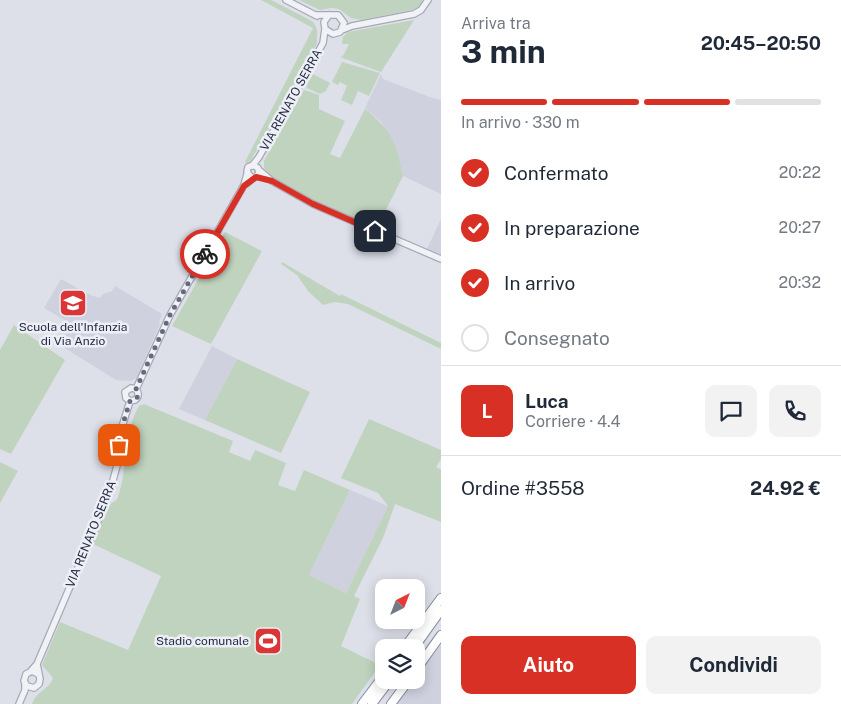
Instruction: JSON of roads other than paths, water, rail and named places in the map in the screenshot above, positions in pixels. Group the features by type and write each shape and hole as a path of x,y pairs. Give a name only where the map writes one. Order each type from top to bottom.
{"highway":[{"path":"411,639 441,598"},
{"path":"420,639 441,610"},
{"path":"425,657 441,635"},
{"path":"362,704 375,687"},
{"path":"372,704 383,689"},
{"path":"391,704 402,689"}],"street":[{"path":"286,0 316,15 328,16 336,14 347,23 357,25"},
{"path":"316,15 329,32 335,34 357,25 414,14 421,10 428,0"},
{"path":"324,26 325,19 328,16"},
{"path":"342,19 344,26 342,30"},
{"name":"VIA RENATO SERRA","path":"324,26 324,43"},
{"name":"VIA RENATO SERRA","path":"252,166 324,43 335,34"},
{"name":"VIA RENATO SERRA","path":"259,157 259,169"},
{"path":"136,389 129,388 125,392 126,398 130,401 138,397 136,389 170,315 244,186 247,169 252,166 259,169 272,181 330,212 441,259"},
{"path":"244,186 255,177 259,169"},
{"path":"247,174 272,181"},
{"name":"VIA RENATO SERRA","path":"30,672 37,664 109,495 118,462 121,430 130,401"},
{"name":"VIA RENATO SERRA","path":"37,664 38,674"},
{"path":"20,704 25,690 24,676 30,672 38,674 40,682 29,692 24,704"},
{"path":"25,684 34,688"}],"place":[{"name":"Scuola dell'Infanzia di Via Anzio","path":"73,303"},
{"name":"Stadio comunale","path":"268,641"}]}
